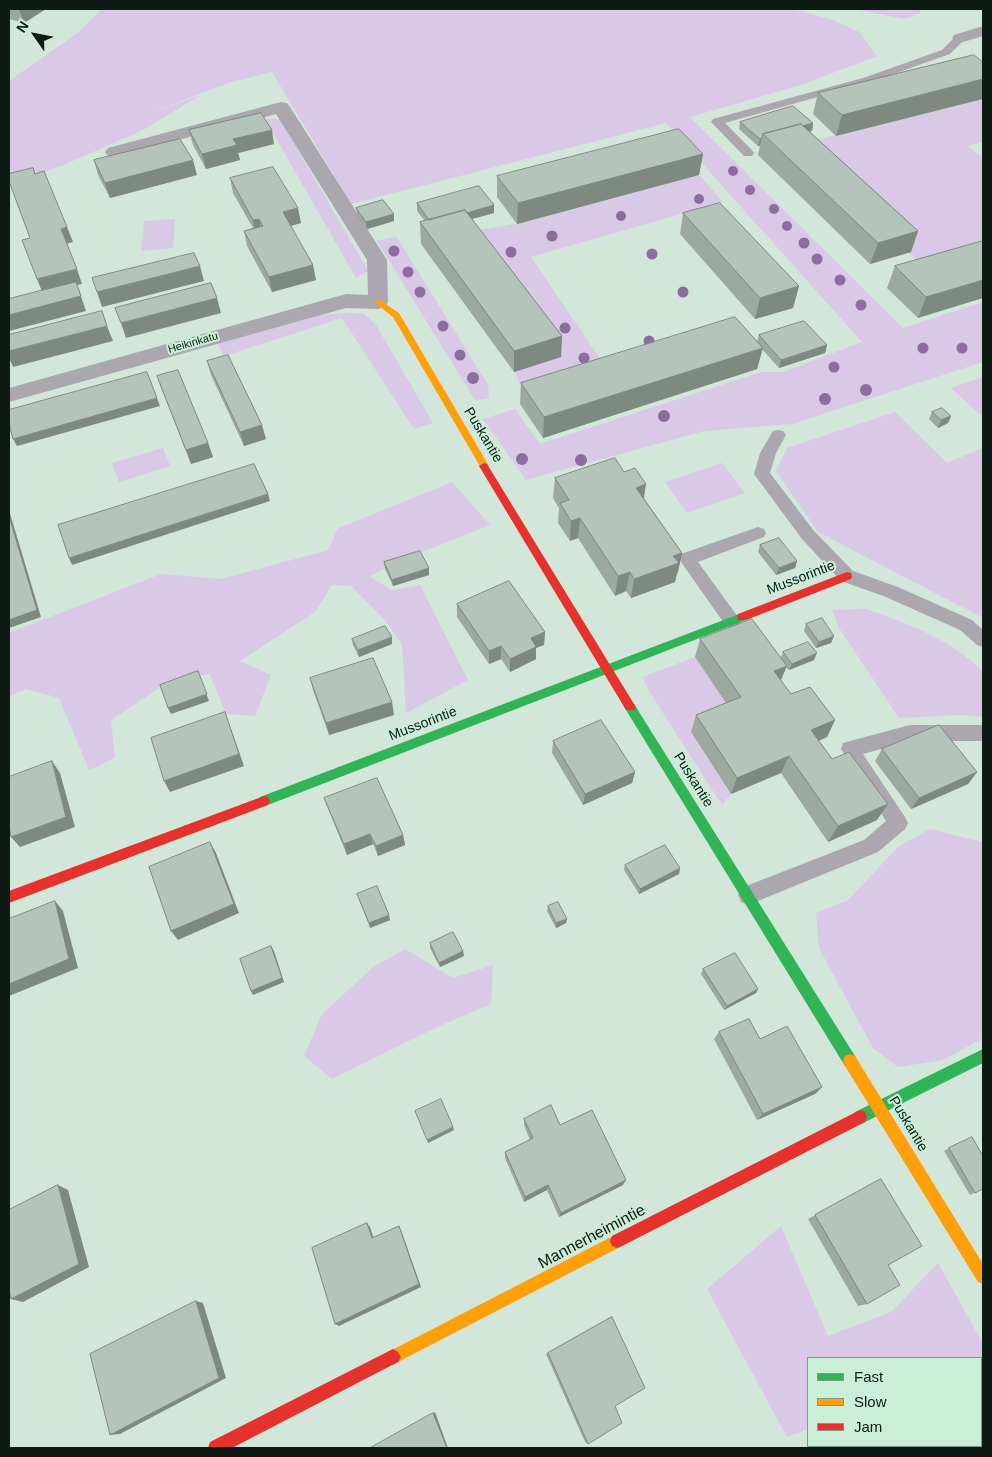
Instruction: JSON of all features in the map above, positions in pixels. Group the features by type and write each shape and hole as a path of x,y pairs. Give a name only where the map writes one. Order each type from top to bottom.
{"street":[{"path":"960,38 983,31"},
{"path":"114,152 281,107 377,260 378,302"},
{"name":"Heikinkatu","path":"9,395 346,301 378,302"},
{"name":"Puskantie","path":"378,302 396,315 606,670 748,895 983,1277"},
{"name":"Mussorintie","path":"9,897 606,670 847,576"},
{"name":"Mannerheimintie","path":"216,1448 879,1106 983,1056"}],"lane":[{"path":"748,154 718,122 867,80 946,52 960,38"},
{"path":"778,435 768,453 762,474 808,535 847,576 892,592 966,626 983,640"},
{"path":"732,620 687,559 758,533"},
{"path":"748,895 871,846 898,823 850,748 910,733 983,733"}],"shaded area":[{"path":"102,9 791,9 831,19 859,32 877,56 801,85 690,117 903,328 983,302 983,362 792,424 704,431 526,480 483,419 515,409 540,444 761,372 783,372 862,342 666,123 351,204 272,72 231,82 145,115 201,95 143,130 61,166 9,185 9,81 79,32"},
{"path":"854,9 920,9 920,13 904,19"},
{"path":"983,99 983,141 968,146 983,158 983,244 920,263 796,145"},
{"path":"265,119 280,119 368,271 356,278"},
{"path":"699,175 723,202 531,257 601,360 520,385 465,232 517,224"},
{"path":"175,219 173,248 141,251 144,221"},
{"path":"396,236 488,385 489,398 475,400 377,241"},
{"path":"325,314 364,314 376,325 433,423 414,429 342,318 224,356 217,343"},
{"path":"983,377 983,417 951,388"},
{"path":"895,412 947,463 983,448 983,618 818,532 776,471 787,448"},
{"path":"163,448 170,466 119,482 112,463"},
{"path":"722,463 745,493 687,513 665,482"},
{"path":"452,482 490,525 417,554 369,576 392,590 420,585 468,680 406,713 402,644 384,619 351,586 332,585 315,612 240,661 271,675 255,716 226,714 210,674 171,680 111,720 115,758 89,770 59,698 26,689 9,696 9,633 161,574 221,579 329,550 337,529"},
{"path":"866,609 897,620 943,642 958,651 983,672 983,717 961,715 899,718 839,628 832,610"},
{"path":"695,657 734,715 691,732 731,794 722,805 649,691 643,677"},
{"path":"930,829 983,842 983,1038 943,1060 898,1067 873,1048 819,948 816,913 847,901 898,847"},
{"path":"405,949 453,978 493,965 491,1004 437,1027 332,1079 304,1056 322,1014 372,968"},
{"path":"781,1226 828,1336 891,1312 938,1263 983,1344 983,1448 946,1448 982,1447 982,1357 807,1357 807,1429 787,1437 707,1289"}],"building":[{"path":"974,55 983,62 983,79 842,115 818,93"},
{"path":"793,106 813,123 803,126 801,124 763,134 760,139 740,122"},
{"path":"261,113 272,130 233,139 237,145 202,154 189,130"},
{"path":"801,124 918,231 878,243 763,134"},
{"path":"679,129 703,154 518,203 497,176"},
{"path":"180,139 193,160 105,183 94,160"},
{"path":"273,167 298,208 283,212 313,265 269,277 244,231 263,226 259,219 253,220 230,178"},
{"path":"33,168 35,174 44,171 67,227 61,229 77,269 37,279 22,240 30,238 9,181 9,174"},
{"path":"479,186 494,205 467,213 465,210 429,220 417,203"},
{"path":"383,200 394,214 366,222 356,208"},
{"path":"720,203 799,286 760,298 683,213"},
{"path":"465,210 562,336 514,351 420,222"},
{"path":"983,241 983,280 926,297 895,266"},
{"path":"194,253 200,266 97,292 92,278"},
{"path":"76,282 81,296 9,315 9,299"},
{"path":"211,283 217,298 121,323 115,308"},
{"path":"102,311 107,326 9,351 9,335"},
{"path":"735,317 763,348 544,417 521,383"},
{"path":"804,321 827,345 781,360 759,335"},
{"path":"228,355 262,425 240,432 207,361"},
{"path":"178,370 208,443 186,450 157,376"},
{"path":"147,372 157,398 13,439 9,424 9,410"},
{"path":"942,408 951,416 941,420 932,412"},
{"path":"615,458 624,472 635,468 646,484 636,488 682,553 673,556 679,563 634,579 630,572 618,576 580,518 571,521 560,503 569,500 555,478"},
{"path":"254,464 268,494 69,558 58,525"},
{"path":"9,516 37,610 9,620"},
{"path":"779,538 797,561 779,568 760,545"},
{"path":"420,551 429,568 392,580 384,562"},
{"path":"509,581 545,632 531,638 536,647 510,659 501,646 489,651 457,604"},
{"path":"822,618 834,636 819,642 806,624"},
{"path":"752,619 787,666 774,671 791,694 810,687 835,720 811,730 832,759 849,752 888,804 838,826 789,756 737,778 696,715 741,697 700,639"},
{"path":"385,626 392,637 358,650 352,639"},
{"path":"808,642 817,653 792,664 783,652"},
{"path":"373,658 392,702 326,723 310,678"},
{"path":"198,671 207,694 168,708 160,685"},
{"path":"225,712 239,754 164,781 151,738"},
{"path":"601,720 635,772 585,794 553,741"},
{"path":"939,725 977,772 919,798 882,749"},
{"path":"52,761 66,817 11,837 9,826 9,777"},
{"path":"377,778 403,835 376,846 370,834 344,844 324,798"},
{"path":"210,842 234,904 171,931 149,867"},
{"path":"665,845 680,868 640,889 625,865"},
{"path":"377,886 389,915 369,923 357,894"},
{"path":"55,901 69,959 9,984 9,919"},
{"path":"558,902 567,919 556,923 548,906"},
{"path":"453,932 463,951 439,963 430,943"},
{"path":"271,946 282,978 251,991 240,959"},
{"path":"735,953 758,989 727,1006 703,969"},
{"path":"749,1019 760,1039 787,1026 822,1087 763,1114 719,1032"},
{"path":"441,1099 453,1127 427,1140 415,1111"},
{"path":"551,1105 560,1125 592,1110 626,1180 561,1213 548,1185 525,1197 505,1152 533,1138 524,1119"},
{"path":"972,1137 983,1156 983,1189 975,1193 949,1148"},
{"path":"881,1179 922,1246 888,1265 900,1285 867,1304 815,1215"},
{"path":"58,1185 79,1264 11,1299 9,1290 9,1210"},
{"path":"367,1223 372,1238 399,1226 419,1284 335,1324 312,1248"},
{"path":"196,1301 219,1378 110,1435 90,1354"},
{"path":"612,1317 645,1388 615,1406 622,1423 588,1444 548,1353"},
{"path":"433,1413 447,1448 370,1448"}],"traffic: fast":[{"path":"264,801 742,617"},
{"path":"630,707 850,1061"},
{"path":"860,1117 983,1056"}],"traffic: slow":[{"path":"378,302 396,315 484,466"},
{"path":"850,1061 983,1277"},
{"path":"393,1357 617,1241"}],"traffic: jam":[{"path":"484,466 630,707"},
{"path":"742,617 847,576"},
{"path":"9,897 264,801"},
{"path":"617,1241 860,1117"},
{"path":"216,1448 393,1357"}]}
